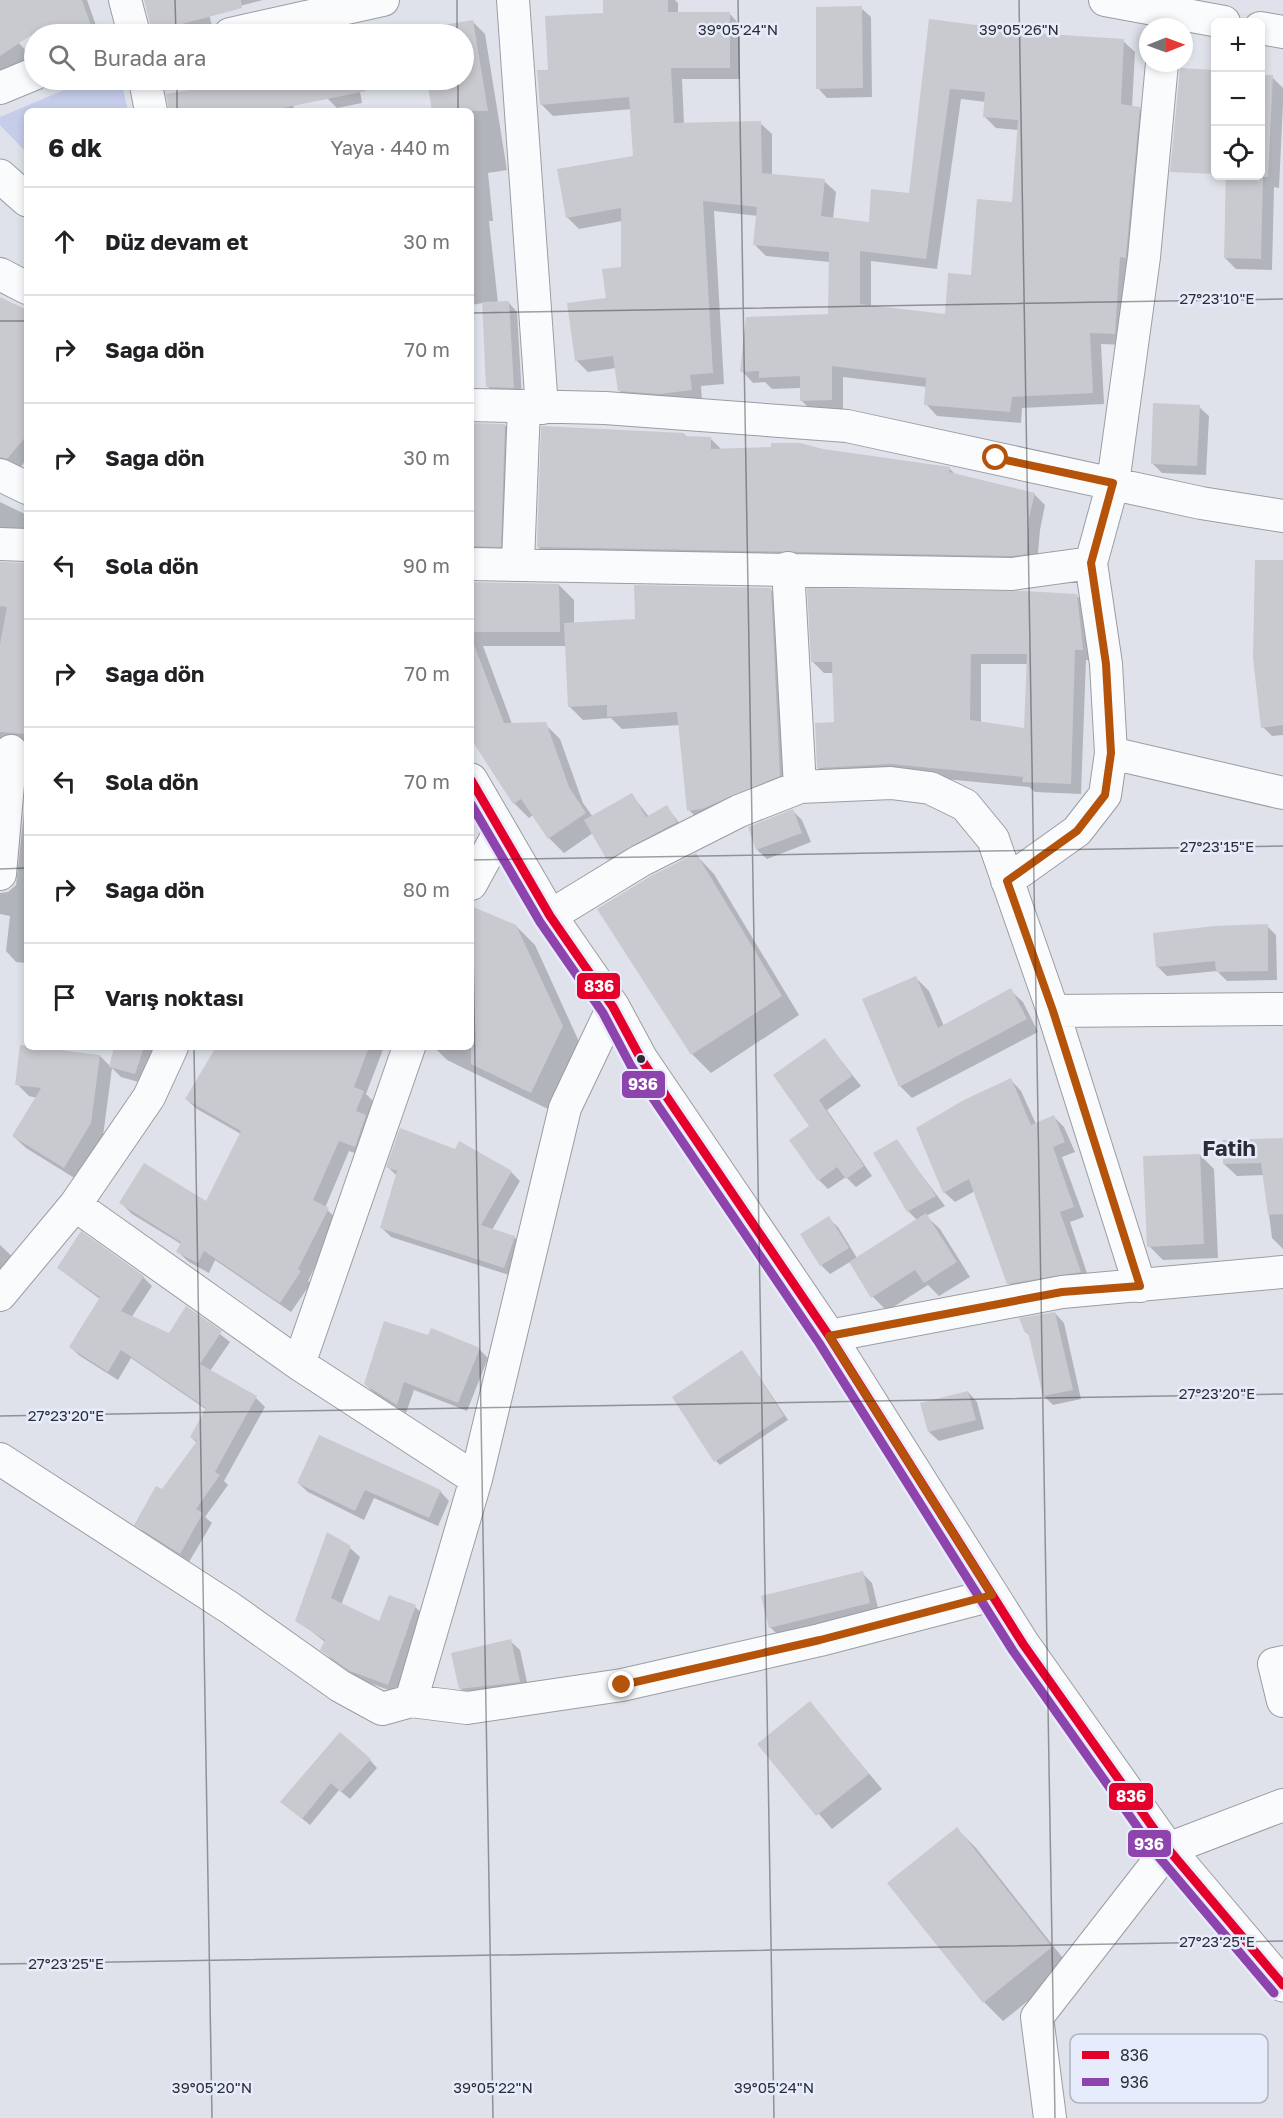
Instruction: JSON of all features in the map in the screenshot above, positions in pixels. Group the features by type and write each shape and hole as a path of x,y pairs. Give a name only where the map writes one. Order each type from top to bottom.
{"main road":[{"path":"0,176 24,197"},
{"path":"474,785 550,916 614,1007 641,1059 829,1336 1023,1644 1168,1849 1283,1985"}],"street":[{"path":"125,0 131,24"},
{"path":"275,24 383,0"},
{"path":"513,0 533,407 518,563"},
{"path":"1105,0 1166,14 1211,20"},
{"path":"1265,29 1283,32"},
{"path":"1007,881 1077,831 1105,795 1111,753 1106,664 1091,563 1113,483 1144,257 1161,72"},
{"path":"0,88 24,78"},
{"path":"147,90 150,108"},
{"path":"0,274 24,286"},
{"path":"474,405 605,408 847,426 1200,503 1283,516"},
{"path":"0,475 24,487"},
{"path":"0,544 24,545"},
{"path":"474,564 1012,573 1091,563"},
{"path":"788,568 800,787"},
{"path":"0,874 13,751"},
{"path":"1111,753 1283,794"},
{"path":"550,916 640,861 739,811 800,787 891,783 930,788 964,805 993,839 1053,1011 1140,1286"},
{"path":"474,879 500,831"},
{"path":"411,1701 476,1479 565,1108 614,1007"},
{"path":"1053,1011 1283,1009"},
{"path":"0,1295 75,1205 149,1097 171,1050"},
{"path":"298,1364 408,1050"},
{"path":"75,1205 298,1364 476,1479"},
{"path":"829,1336 1062,1292 1283,1272"},
{"path":"0,1459 230,1608 340,1686 382,1709 411,1701 467,1708 622,1685 820,1640 992,1595"},
{"path":"1283,1662 1274,1664 1283,1701"},
{"path":"1050,2118 1037,2017 1168,1849 1283,1805"}],"shaded area":[{"path":"64,90 123,90 127,108 24,108 24,150 0,125 0,117"}],"building":[{"path":"0,0 82,0 90,24 24,24 24,40 0,56"},
{"path":"144,0 241,0 242,8 182,24 150,24"},
{"path":"603,0 668,0 668,12 730,12 730,68 671,68 674,123 761,121 762,173 825,179 821,216 869,222 871,189 909,193 929,19 1047,34 1124,39 1121,104 1140,107 1126,258 1120,257 1115,334 1090,333 1093,393 1012,397 1010,412 924,405 926,378 832,366 832,400 800,401 800,376 759,378 759,371 740,372 746,317 828,314 829,252 753,245 757,207 703,201 713,373 690,375 692,390 660,394 618,391 613,356 575,361 567,303 606,298 602,269 621,267 621,208 566,218 557,169 633,156 629,97 540,105 537,70 548,70 545,16 603,13","holes":["950,89 985,92 983,117 1018,120 1012,202 977,199 971,275 948,273 945,314 860,304 860,251 926,259"]},
{"path":"862,6 863,88 816,89 816,7"},
{"path":"473,20 474,24 449,24"},
{"path":"474,26 488,111 474,111 474,108 432,108 429,90 474,90"},
{"path":"1193,69 1211,70 1211,174 1170,172 1180,72 1193,72"},
{"path":"1265,75 1273,75 1268,177 1265,177"},
{"path":"190,90 366,91 283,108 168,108 166,94"},
{"path":"1226,180 1263,180 1261,259 1224,258"},
{"path":"0,297 24,309 24,439 7,459 0,457"},
{"path":"509,301 514,388 486,387 482,302"},
{"path":"1153,403 1200,405 1197,466 1151,464"},
{"path":"474,423 505,424 501,547 474,546"},
{"path":"541,426 684,433 684,436 711,437 711,449 771,447 771,443 800,443 823,449 950,467 949,472 1035,493 1029,518 1027,554 1011,556 537,547"},
{"path":"1255,560 1283,560 1283,725 1261,728 1253,658"},
{"path":"0,562 24,563 24,734 0,732 0,644 7,607 0,606"},
{"path":"474,582 559,584 560,632 474,632"},
{"path":"634,585 771,588 780,776 702,809 687,811 677,712 607,717 607,705 568,707 564,623 635,619"},
{"path":"807,588 1024,591 1077,594 1083,650 1075,650 1071,784 1022,782 1023,777 891,764 817,768 815,723 834,722 832,662 811,662","holes":["971,654 1027,654 1024,728 970,720"]},
{"path":"474,645 504,723 546,722 569,787 586,813 548,839 521,799 513,804 474,744"},
{"path":"632,793 646,817 667,805 677,822 607,860 584,820"},
{"path":"793,809 802,833 756,850 748,827"},
{"path":"696,853 782,996 691,1055 597,909 649,877"},
{"path":"474,907 516,925 563,1026 531,1093 471,1064 471,1050 474,1050"},
{"path":"1268,924 1268,971 1216,972 1215,961 1156,967 1153,933 1214,926"},
{"path":"916,976 938,1028 1011,988 1027,1019 899,1087 862,999"},
{"path":"825,1038 852,1076 819,1100 864,1166 846,1179 837,1167 818,1181 789,1140 809,1126 773,1075"},
{"path":"20,1045 24,1046 24,1050 60,1050 100,1055 91,1123 64,1168 12,1136 41,1088 15,1085"},
{"path":"113,1050 143,1050 135,1074 109,1067"},
{"path":"214,1050 368,1050 354,1087 364,1091 356,1111 366,1115 355,1147 339,1141 313,1200 329,1208 298,1269 301,1271 280,1303 204,1251 198,1263 176,1252 181,1242 119,1203 144,1163 206,1201 241,1131 185,1099"},
{"path":"1011,1078 1031,1125 1054,1115 1065,1142 1053,1147 1074,1207 1060,1212 1081,1272 1007,1284 969,1179 943,1193 916,1128 964,1100"},
{"path":"400,1128 455,1149 459,1141 512,1171 481,1225 515,1236 504,1268 380,1228 397,1171 386,1167"},
{"path":"1283,1138 1283,1214 1268,1215 1261,1163 1223,1164 1222,1140"},
{"path":"897,1139 936,1196 907,1212 873,1153"},
{"path":"1200,1154 1204,1244 1147,1247 1143,1156"},
{"path":"926,1213 957,1262 924,1283 915,1270 871,1298 849,1262"},
{"path":"829,1216 849,1248 820,1266 800,1234"},
{"path":"81,1231 144,1276 121,1311 169,1333 186,1306 222,1331 200,1364 257,1396 215,1472 220,1475 196,1509 203,1513 180,1554 134,1525 156,1486 162,1489 197,1441 190,1437 206,1408 121,1350 108,1372 69,1347 100,1297 57,1268"},
{"path":"1055,1312 1073,1390 1043,1396 1028,1332 1025,1333 1019,1318"},
{"path":"384,1321 428,1335 431,1328 480,1348 458,1403 404,1382 397,1405 364,1384"},
{"path":"742,1350 784,1416 714,1462 672,1397"},
{"path":"968,1391 976,1420 928,1432 920,1403"},
{"path":"319,1435 441,1490 429,1518 365,1490 355,1511 297,1483"},
{"path":"327,1532 351,1546 331,1598 379,1621 389,1595 416,1605 388,1685 350,1671 320,1650 325,1640 295,1621"},
{"path":"863,1571 870,1603 769,1628 761,1596"},
{"path":"511,1639 520,1682 459,1689 451,1653"},
{"path":"810,1701 869,1774 816,1816 757,1744"},
{"path":"340,1732 371,1759 341,1792 331,1783 302,1819 280,1802"},
{"path":"957,1827 1052,1947 983,2003 887,1883"}],"transit line":[{"name":"836","path":"474,785 550,916 613,1007 641,1059 829,1336 1023,1644 1168,1849 1283,1985"},
{"name":"936","path":"474,809 540,922 603,1013 631,1066 819,1343 1013,1651 1158,1856 1274,1993"}],"district":[{"name":"Fatih","path":"1229,1147"}],"route":[{"path":"622,1685 820,1640 992,1595 829,1336 1062,1292 1140,1286 1053,1011 1007,881 1047,855 1077,831 1105,795 1111,753 1106,664 1091,563 1113,483 996,458"}]}
